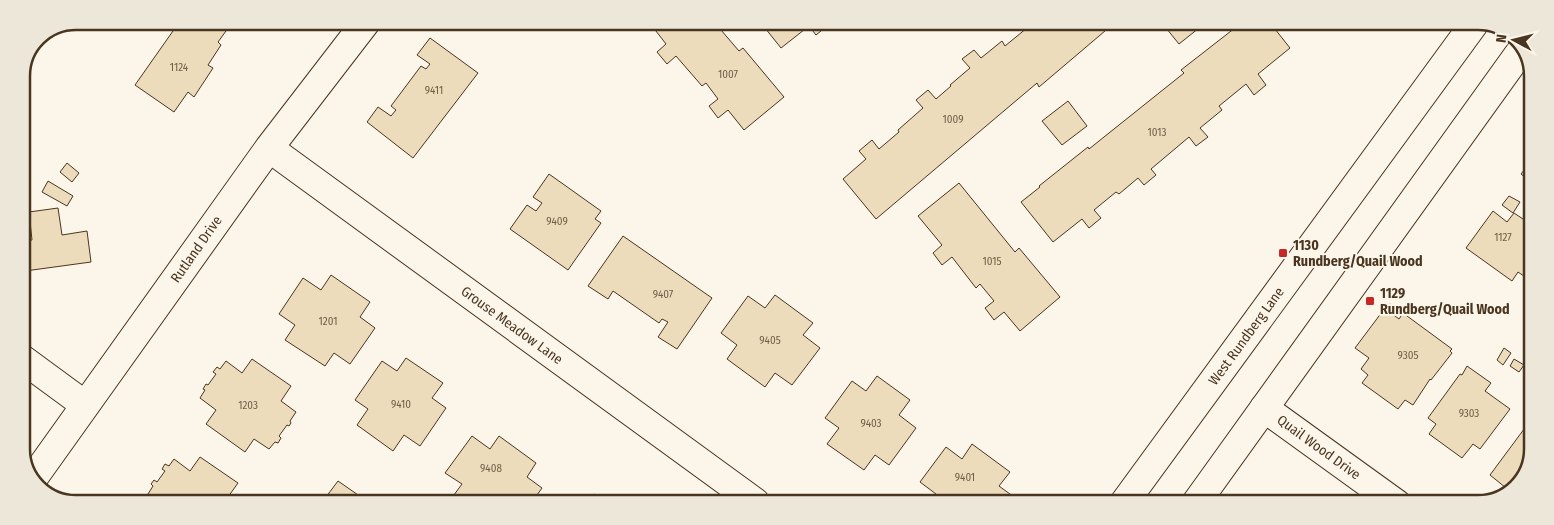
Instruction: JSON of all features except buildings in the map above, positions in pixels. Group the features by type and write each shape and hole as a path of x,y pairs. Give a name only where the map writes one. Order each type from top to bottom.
{"street":[{"name":"Rutland Drive","path":"37,473 269,148 360,30"},
{"name":"West Rundberg Lane","path":"1130,495 1470,30"},
{"path":"1202,495 1518,55"},
{"name":"Grouse Meadow Lane","path":"269,148 745,495"},
{"path":"30,365 85,405"},
{"name":"Quail Wood Drive","path":"1264,408 1385,495"}],"place":[{"name":"1130 Rundberg/Quail Wood","path":"1283,253"},
{"name":"1129 Rundberg/Quail Wood","path":"1370,301"}]}
